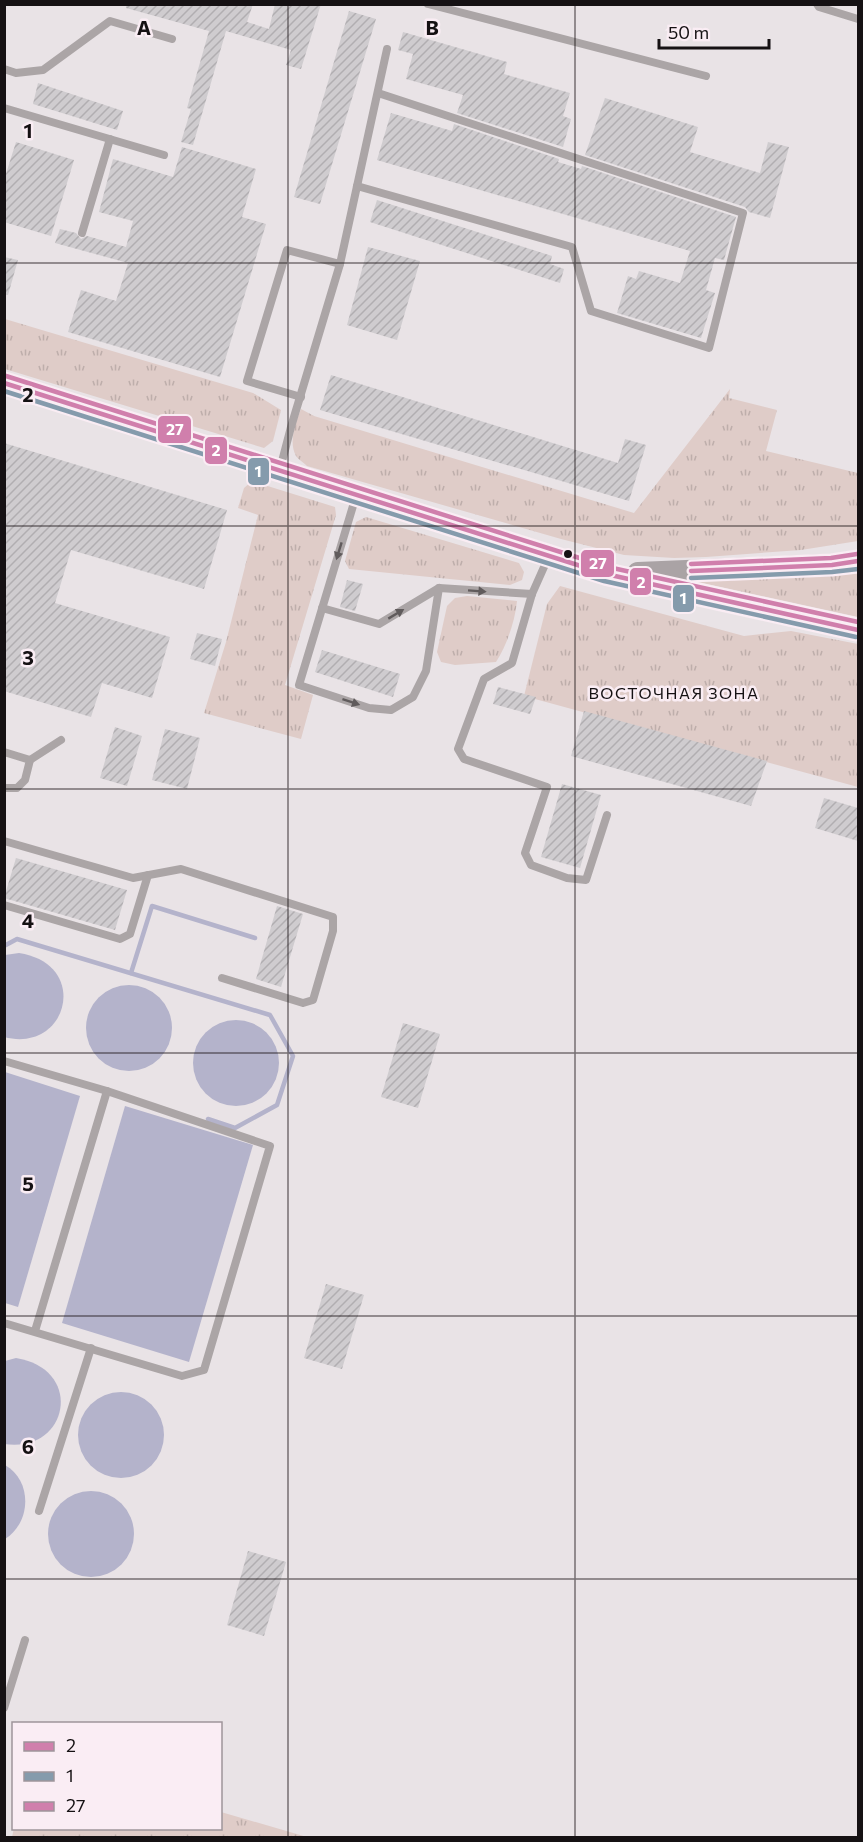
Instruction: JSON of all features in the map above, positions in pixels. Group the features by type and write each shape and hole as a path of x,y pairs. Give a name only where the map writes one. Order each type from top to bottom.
{"main road":[{"path":"4,383 606,574 858,630"},
{"path":"606,574 832,565 858,561"}],"lane":[{"path":"428,4 706,76"},
{"path":"817,4 819,7 858,19"},
{"path":"4,69 16,73 43,70 110,21 172,39"},
{"path":"280,471 340,264 387,49"},
{"path":"357,186 572,247 591,311 710,348 743,213 378,93"},
{"path":"4,108 164,155"},
{"path":"82,233 110,139"},
{"path":"301,397 247,381 286,250 340,264"},
{"path":"356,495 299,685 369,708 391,710 413,697 426,671 439,588"},
{"path":"548,556 532,594 512,663 484,679 459,749 464,759 547,787 525,853 531,865 567,878 586,880 607,815"},
{"path":"322,608 379,624 439,588 532,594"},
{"path":"4,788 17,788 26,780 30,760 61,740"},
{"path":"4,752 30,760"},
{"path":"4,841 132,878 181,869 333,917 333,931 313,1000 303,1003 222,978"},
{"path":"4,905 120,939 130,934 148,875"},
{"path":"4,1060 107,1091 270,1146 204,1370 182,1376 4,1323"},
{"path":"35,1331 107,1091"},
{"path":"39,1511 91,1348"},
{"path":"4,1708 24,1640"}],"green space":[{"path":"5,319 253,393 281,410 273,441 264,448 5,369"},
{"path":"730,389 729,398 777,410 766,451 858,473 858,541 801,550 706,557 624,555 307,466 296,456 293,445 294,432 301,409 314,416 634,513"},
{"path":"252,481 335,507 336,515 285,685 313,695 301,739 204,713 226,642 258,515 238,508 244,488"},
{"path":"366,517 519,563 524,572 522,580 510,585 349,569 345,561 356,522"},
{"path":"858,571 858,617 698,582"},
{"path":"560,586 744,636 791,631 858,644 858,787 524,696 547,604"},
{"path":"467,596 517,601 510,633 496,662 455,665 441,662 437,652 447,606 455,598"},
{"path":"222,1812 307,1837 12,1837 14,1830 222,1830"}],"water":[{"path":"19,953 42,960 56,973 63,989 62,1006 56,1021 43,1033 26,1039 4,1037 5,955"},
{"path":"121,985 137,985 160,997 169,1011 172,1028 169,1045 160,1059 137,1071 121,1071 105,1064 93,1052 86,1036 86,1020 93,1004 105,992"},
{"path":"228,1020 244,1020 267,1032 276,1046 279,1063 276,1080 267,1094 244,1106 228,1106 212,1099 200,1087 193,1071 193,1055 200,1039 212,1027"},
{"path":"5,1072 80,1096 18,1307 5,1303"},
{"path":"125,1106 253,1145 189,1362 62,1323"},
{"path":"16,1358 38,1365 52,1377 60,1393 60,1409 55,1424 43,1436 26,1444 4,1444 5,1361"},
{"path":"113,1392 129,1392 152,1404 161,1418 164,1435 161,1452 152,1466 129,1478 113,1478 97,1471 85,1459 78,1443 78,1427 85,1411 97,1399"},
{"path":"5,1465 20,1481 25,1502 20,1523 5,1539"},
{"path":"83,1491 99,1491 122,1503 131,1517 134,1534 131,1551 122,1565 99,1577 83,1577 67,1570 55,1558 48,1542 48,1526 55,1510 67,1498"}],"building":[{"path":"126,4 253,4 247,22 269,29 275,4 321,4 301,69 286,65 291,50 226,31 193,145 181,142 191,109 187,108 209,31 126,8"},
{"path":"349,11 376,19 320,204 294,197"},
{"path":"403,32 507,62 504,74 570,93 563,116 571,119 563,147 457,113 463,95 406,79 413,54 398,50"},
{"path":"38,83 123,111 117,130 33,104"},
{"path":"605,98 698,127 690,152 760,173 768,142 789,147 770,218 749,212 745,207 585,155"},
{"path":"391,113 452,131 454,124 559,159 558,162 581,169 582,166 736,217 724,260 715,258 706,290 715,293 701,338 617,313 628,276 636,279 639,271 680,283 690,251 377,160"},
{"path":"16,142 74,160 51,236 4,222 4,180"},
{"path":"182,147 256,169 242,217 266,224 220,377 68,332 81,290 116,301 128,263 55,243 60,229 76,233 81,239 87,236 126,247 133,221 99,212 113,159 173,177"},
{"path":"377,200 552,256 550,264 564,269 560,283 370,222"},
{"path":"368,247 420,261 397,340 347,325"},
{"path":"4,257 18,260 8,295 4,295"},
{"path":"331,375 618,463 625,439 646,445 629,501 320,410"},
{"path":"4,443 227,510 204,589 71,550 55,603 170,637 152,698 102,683 91,717 4,691"},
{"path":"347,580 363,584 355,611 340,607"},
{"path":"197,633 222,639 215,666 190,659"},
{"path":"322,650 400,674 393,697 315,672"},
{"path":"498,687 536,697 530,714 493,704"},
{"path":"584,711 767,761 751,806 571,756"},
{"path":"115,727 142,736 127,786 100,778"},
{"path":"165,729 200,738 187,789 152,780"},
{"path":"562,784 601,795 580,868 541,857"},
{"path":"824,798 858,808 858,841 815,828"},
{"path":"16,858 127,890 115,930 4,898"},
{"path":"277,906 303,914 281,987 256,979"},
{"path":"403,1023 440,1034 418,1108 381,1097"},
{"path":"326,1284 364,1295 342,1369 304,1358"},
{"path":"248,1551 286,1562 264,1636 227,1625"}],"waterway":[{"path":"131,973 152,906 255,938"},
{"path":"4,946 17,939 270,1015 293,1056 277,1105 235,1128 208,1119"}],"transit line":[{"name":"27","path":"6,376 608,567 858,622"},
{"name":"2","path":"4,383 606,574 858,630"},
{"name":"1","path":"4,391 604,581 856,637"},
{"name":"27","path":"691,564 831,558 857,554"},
{"name":"2","path":"691,571 832,565 858,561"},
{"name":"1","path":"691,578 858,569"}],"district":[{"name":"ВОСТОЧНАЯ ЗОНА","path":"674,692"}]}
